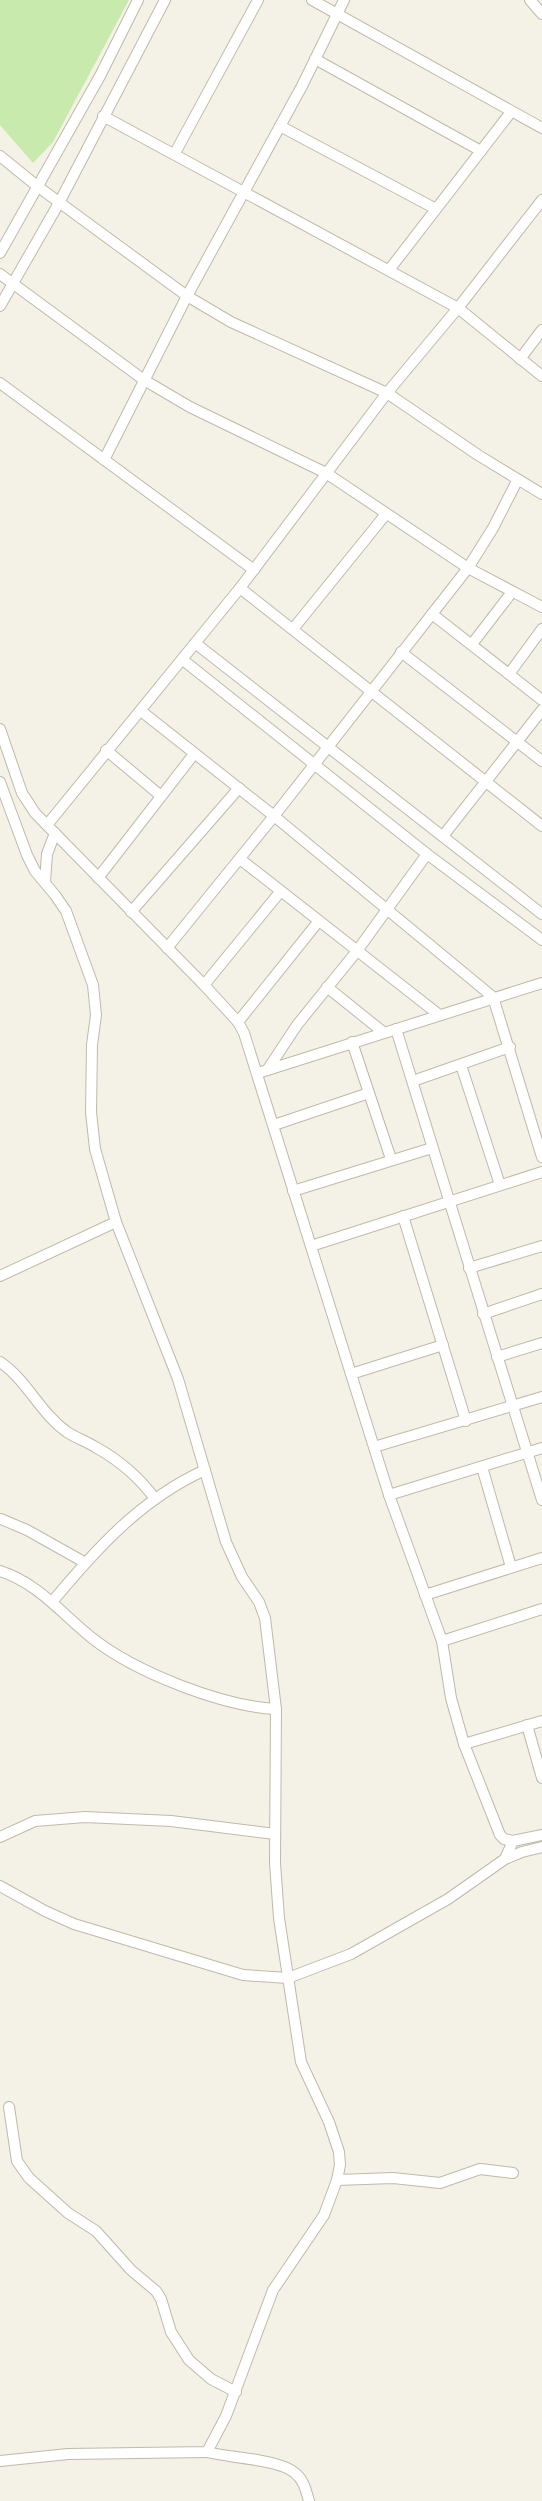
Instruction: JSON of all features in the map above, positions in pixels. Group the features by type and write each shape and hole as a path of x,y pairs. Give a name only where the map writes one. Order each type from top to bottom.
{"street":[{"path":"0,253 100,76 138,0"},
{"path":"0,306 59,203 165,0"},
{"path":"175,153 258,0"},
{"path":"312,0 542,128"},
{"path":"104,460 187,296 280,126 344,0"},
{"path":"530,0 542,14"},
{"path":"315,59 481,151"},
{"path":"388,270 511,112"},
{"path":"104,116 458,308 542,376"},
{"path":"280,126 436,209"},
{"path":"0,156 59,203 187,296 231,322 387,393 517,480 542,494"},
{"path":"47,825 106,750 183,660 254,570 387,393 458,308 542,200"},
{"path":"0,274 144,380 190,407 326,473 468,568 542,607"},
{"path":"520,359 542,330"},
{"path":"0,383 254,570"},
{"path":"167,948 240,859 468,568 493,528 517,480"},
{"path":"293,629 386,514"},
{"path":"240,588 542,826"},
{"path":"472,644 512,592"},
{"path":"432,614 542,700"},
{"path":"509,674 542,629"},
{"path":"196,643 542,914"},
{"path":"401,652 542,761"},
{"path":"183,660 427,854 542,940"},
{"path":"443,836 484,781 518,743 542,710"},
{"path":"141,711 274,816 493,997 510,1047 542,1157"},
{"path":"0,730 22,793 35,813 238,1022 263,1071 274,1125 351,1374 389,1495 442,1641 451,1698 464,1744 500,1834 504,1839 513,1841 542,1835"},
{"path":"106,750 160,796"},
{"path":"98,878 194,754"},
{"path":"0,782 27,855 66,911 93,985 96,1015 92,1045 92,1130 116,1222 178,1379 232,1556 262,1610 268,1632 276,1709 276,1898 301,2062 329,2122 339,2152 337,2180 324,2215 273,2290 236,2392 217,2436 207,2452"},
{"path":"131,912 239,788"},
{"path":"45,882 47,854 54,833"},
{"path":"263,1071 357,951 427,854"},
{"path":"240,859 318,922 438,1014"},
{"path":"204,985 280,892"},
{"path":"238,1022 318,922"},
{"path":"263,1071 542,982"},
{"path":"328,987 384,1032"},
{"path":"396,1029 542,1500"},
{"path":"352,1042 391,1159"},
{"path":"413,1081 510,1047"},
{"path":"461,1065 500,1185"},
{"path":"274,1125 369,1093"},
{"path":"294,1191 391,1159 432,1148"},
{"path":"311,1246 542,1172"},
{"path":"403,1216 466,1421"},
{"path":"0,1276 116,1222"},
{"path":"469,1268 542,1246"},
{"path":"483,1314 542,1294"},
{"path":"497,1357 542,1343"},
{"path":"351,1374 443,1346"},
{"path":"0,1362 18,1376 52,1418 66,1432 99,1449 136,1477 155,1499"},
{"path":"374,1447 542,1397"},
{"path":"389,1495 542,1448"},
{"path":"482,1467 511,1567"},
{"path":"52,1602 84,1562 120,1526 155,1499 205,1470"},
{"path":"1,1519 27,1530 84,1562"},
{"path":"425,1595 542,1558"},
{"path":"0,1571 32,1586 94,1640 173,1683 237,1703 276,1709"},
{"path":"442,1641 542,1609"},
{"path":"464,1744 542,1721"},
{"path":"526,1725 542,1778"},
{"path":"0,1837 35,1821 85,1817 172,1821 275,1834"},
{"path":"505,1859 513,1841"},
{"path":"0,1886 45,1911 74,1924 243,1975 288,1978 351,1954 448,1899 505,1859 542,1847"},
{"path":"9,2107 18,2161 29,2178 68,2213 96,2231 132,2270 156,2291 161,2299 171,2332 189,2360 211,2379 236,2392"},
{"path":"337,2180 393,2178 440,2184 480,2169 513,2173"},
{"path":"0,2461 68,2454 207,2452 275,2465 293,2471 303,2482 309,2501"}],"green space":[{"path":"0,0 129,0 53,142 33,163 0,125"}]}
